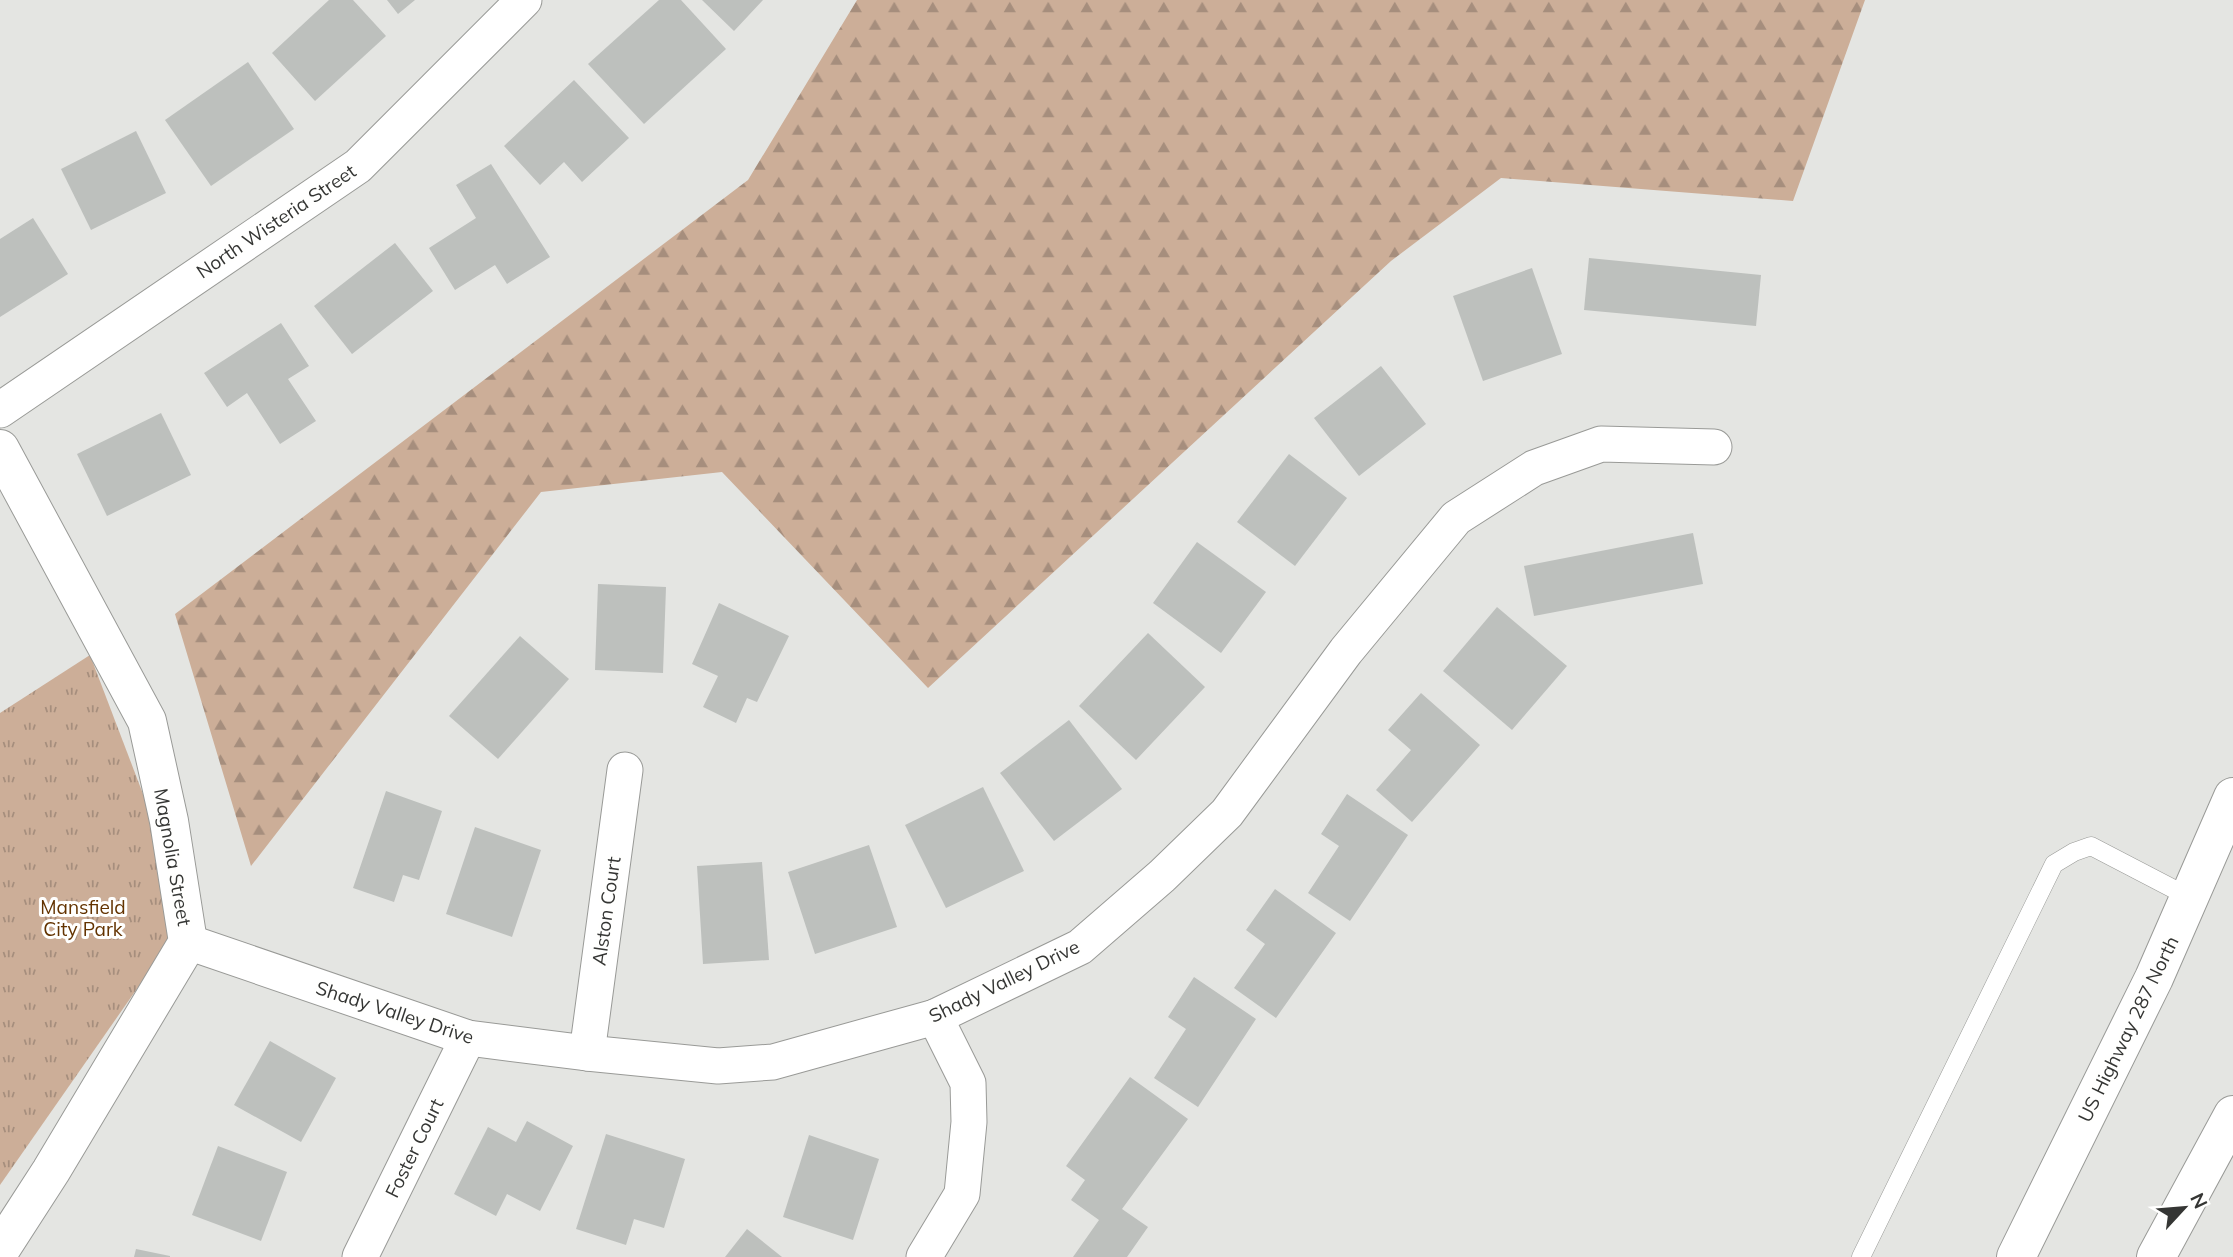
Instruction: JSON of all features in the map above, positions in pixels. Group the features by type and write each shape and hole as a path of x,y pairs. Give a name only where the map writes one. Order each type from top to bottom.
{"main road":[{"name":"Magnolia Street","path":"0,449 147,721 169,821 188,942 51,1171 0,1250"},
{"name":"US Highway 287 North","path":"2016,1257 2154,978 2233,797"},
{"path":"2155,1257 2233,1115"}],"street":[{"name":"North Wisteria Street","path":"0,410 358,166 524,0"},
{"name":"Shady Valley Drive","path":"188,942 468,1038 587,1053 718,1066 773,1062 935,1017 1080,947 1227,813 1346,652 1456,518 1534,468 1601,444 1714,447"},
{"name":"Alston Court","path":"587,1053 625,770"},
{"path":"924,1257 962,1194 969,1122 968,1083 935,1017"},
{"name":"Foster Court","path":"360,1257 468,1038"}],"lane":[{"path":"1861,1257 2054,864 2091,846 2189,897"}],"green space":[{"path":"857,0 1865,0 1793,201 1501,178 1391,261 928,688 722,472 541,492 251,866 175,614 748,180"},
{"name":"Mansfield City Park","path":"90,655 151,815 171,940 0,1185 0,713"}],"building":[{"path":"329,0 353,0 386,36 315,101 272,53"},
{"path":"387,0 415,0 398,14"},
{"path":"659,0 681,0 726,49 644,124 588,64"},
{"path":"702,0 763,0 734,31"},
{"path":"248,62 294,129 211,186 165,120"},
{"path":"574,80 629,138 582,182 564,162 540,185 504,146"},
{"path":"136,131 166,193 91,230 61,169"},
{"path":"491,164 550,257 507,284 495,265 455,290 429,248 476,218 456,185"},
{"path":"33,218 68,274 0,317 0,239"},
{"path":"395,243 433,291 352,354 314,306"},
{"path":"1589,258 1761,275 1756,326 1584,310"},
{"path":"1532,268 1562,354 1483,381 1453,296"},
{"path":"281,323 309,366 288,379 316,421 280,444 247,393 227,407 204,373"},
{"path":"1381,366 1426,424 1359,476 1314,418"},
{"path":"161,413 191,475 107,516 77,454"},
{"path":"1289,454 1347,498 1295,566 1237,522"},
{"path":"1693,533 1703,584 1534,616 1524,566"},
{"path":"1197,542 1266,592 1221,653 1153,603"},
{"path":"598,584 666,587 663,673 595,670"},
{"path":"719,603 789,636 757,702 747,698 736,723 703,707 718,676 692,664"},
{"path":"1497,607 1567,666 1512,730 1443,671"},
{"path":"1148,633 1205,687 1136,760 1079,706"},
{"path":"520,636 569,679 498,759 449,716"},
{"path":"1421,693 1480,745 1412,822 1376,790 1411,750 1388,730"},
{"path":"1069,720 1122,789 1054,841 1000,773"},
{"path":"983,787 1024,871 946,908 905,825"},
{"path":"386,791 442,811 419,880 403,875 394,902 353,888"},
{"path":"1347,794 1408,835 1350,921 1308,893 1339,846 1321,834"},
{"path":"475,827 541,850 512,937 446,914"},
{"path":"869,845 897,927 815,954 788,872"},
{"path":"762,862 769,960 703,964 697,866"},
{"path":"1275,889 1336,933 1276,1018 1234,988 1265,944 1246,930"},
{"path":"1194,977 1256,1019 1198,1107 1154,1078 1186,1029 1168,1017"},
{"path":"270,1041 336,1078 301,1142 234,1105"},
{"path":"1130,1077 1188,1119 1122,1209 1148,1227 1127,1257 1073,1257 1099,1220 1071,1200 1085,1180 1066,1166"},
{"path":"527,1121 573,1146 540,1211 507,1194 496,1216 454,1194 488,1127 516,1142"},
{"path":"606,1134 685,1159 664,1228 634,1219 626,1245 576,1229"},
{"path":"809,1135 879,1159 853,1240 783,1217"},
{"path":"218,1146 287,1172 261,1241 192,1215"},
{"path":"747,1229 782,1257 725,1257"},
{"path":"136,1249 170,1256 170,1257 134,1257"}]}
